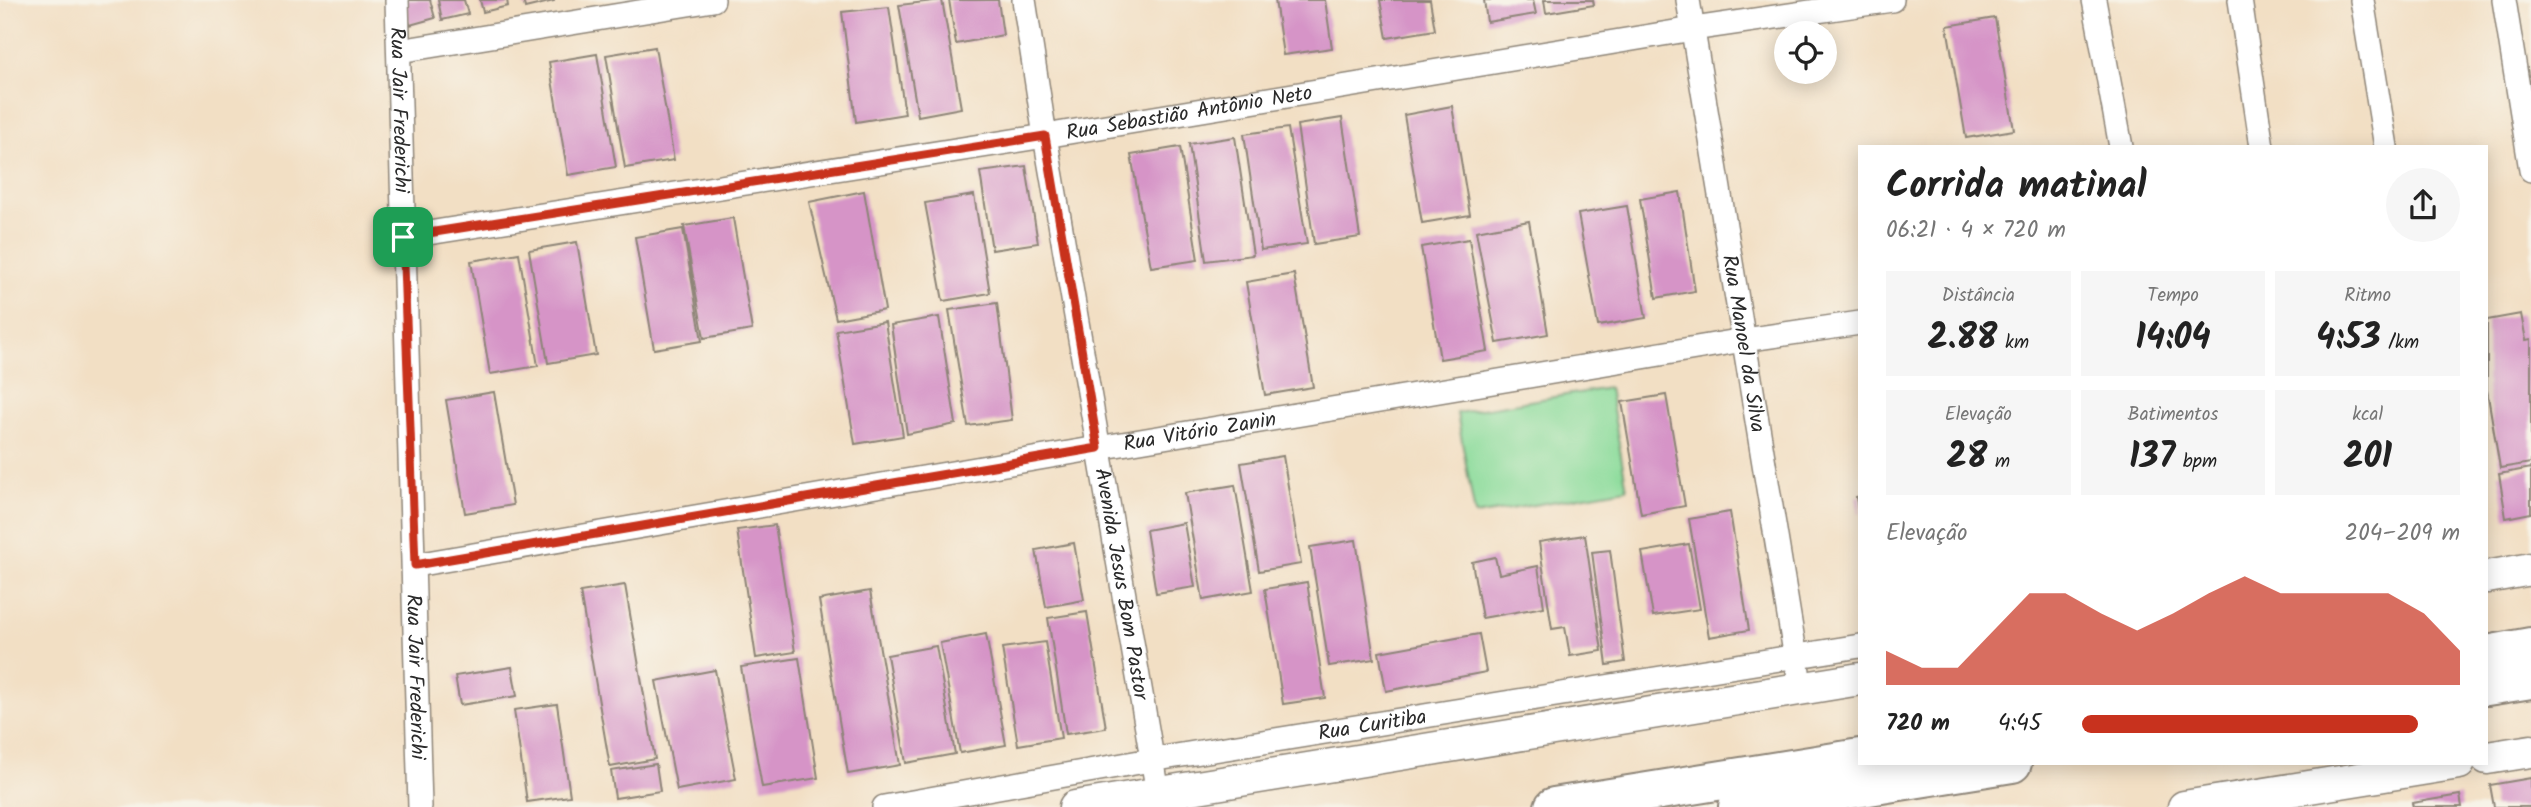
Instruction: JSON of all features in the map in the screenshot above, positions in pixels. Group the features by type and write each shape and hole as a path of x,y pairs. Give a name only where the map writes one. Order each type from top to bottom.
{"highway":[{"path":"2488,655 2531,648"},
{"path":"2488,686 2531,679"},
{"path":"1554,807 1858,758"},
{"path":"1738,807 2000,765"}],"street":[{"name":"Rua Jair Frederichi","path":"397,0 420,807"},
{"path":"399,51 713,0"},
{"name":"Avenida Jesus Bom Pastor","path":"1024,0 1158,793"},
{"name":"Rua Manoel da Silva","path":"1688,0 1798,672"},
{"name":"Rua Sebastião Antônio Neto","path":"403,237 1045,136 1693,29 1892,0"},
{"path":"2094,0 2122,145"},
{"path":"2239,0 2262,145"},
{"path":"2362,0 2386,145"},
{"path":"2504,0 2531,170"},
{"name":"Rua Vitório Zanin","path":"415,565 1098,448 1858,323"},
{"path":"2488,577 2531,569"},
{"name":"Rua Curitiba","path":"1075,807 1798,672 1858,647"},
{"name":"Rua Curitiba","path":"884,807 1151,760 1798,672 1858,679"},
{"path":"2488,758 2531,751"},
{"path":"2184,807 2221,805 2448,765"}],"green space":[{"path":"1609,388 1627,489 1475,515 1457,413"}],"building":[{"path":"404,0 430,0 435,18 410,25"},
{"path":"438,0 464,0 468,14 442,20"},
{"path":"480,0 507,0 508,6 483,12"},
{"path":"523,0 554,0 554,1 525,8"},
{"path":"942,0 961,108 918,116 899,5"},
{"path":"949,0 998,0 1003,35 956,44"},
{"path":"1275,0 1325,0 1332,48 1283,55"},
{"path":"1380,0 1430,0 1435,30 1387,38"},
{"path":"1484,0 1533,0 1536,14 1487,22"},
{"path":"1544,0 1593,0 1594,5 1546,13"},
{"path":"889,7 905,114 856,122 842,12"},
{"path":"1995,18 2014,130 1966,138 1947,26"},
{"path":"655,47 674,160 625,168 606,55"},
{"path":"597,54 616,167 568,175 549,62"},
{"path":"1452,106 1470,215 1422,223 1404,115"},
{"path":"1342,118 1360,237 1314,244 1297,125"},
{"path":"1288,128 1307,244 1261,250 1244,134"},
{"path":"1235,137 1253,255 1206,261 1189,144"},
{"path":"1180,147 1198,260 1151,267 1131,155"},
{"path":"1026,166 1038,243 992,250 980,172"},
{"path":"864,191 885,310 836,319 809,202"},
{"path":"1680,192 1695,291 1656,298 1640,199"},
{"path":"974,195 990,293 943,301 925,203"},
{"path":"1627,206 1646,318 1598,326 1578,214"},
{"path":"733,218 752,330 704,338 684,226"},
{"path":"1529,221 1548,334 1497,343 1476,231"},
{"path":"683,229 702,341 654,349 635,237"},
{"path":"1469,239 1488,351 1440,359 1421,247"},
{"path":"577,242 596,355 548,363 529,250"},
{"path":"519,253 538,366 490,374 471,261"},
{"path":"1294,274 1313,387 1265,395 1246,282"},
{"path":"997,303 1012,420 968,426 949,310"},
{"path":"2521,314 2526,340 2531,339 2531,463 2500,468 2488,396 2488,320"},
{"path":"939,317 956,424 907,434 891,325"},
{"path":"885,322 903,436 855,444 836,330"},
{"path":"494,392 513,505 465,513 446,400"},
{"path":"1666,395 1685,506 1641,514 1622,402"},
{"path":"1283,456 1301,564 1259,571 1241,463"},
{"path":"2531,468 2531,513 2506,518 2499,474"},
{"path":"1235,485 1253,591 1203,600 1185,493"},
{"path":"1730,512 1749,630 1709,637 1689,519"},
{"path":"1184,523 1195,587 1156,593 1146,530"},
{"path":"775,525 795,652 756,658 737,530"},
{"path":"1585,535 1602,651 1570,656 1565,627 1552,629 1539,542"},
{"path":"1356,540 1374,659 1329,666 1310,547"},
{"path":"1074,543 1084,600 1046,607 1036,550"},
{"path":"1689,544 1700,609 1653,616 1642,552"},
{"path":"1610,550 1625,662 1607,665 1592,552"},
{"path":"1495,557 1499,574 1538,566 1544,607 1482,618 1472,562"},
{"path":"1307,582 1325,698 1283,704 1265,589"},
{"path":"625,585 655,759 610,767 580,592"},
{"path":"870,591 900,765 848,774 819,600"},
{"path":"1087,612 1106,728 1066,734 1048,618"},
{"path":"986,634 1006,745 960,753 940,643"},
{"path":"1479,634 1486,672 1386,691 1379,652"},
{"path":"1045,642 1061,738 1018,745 1002,648"},
{"path":"936,646 955,754 906,763 887,655"},
{"path":"799,658 818,778 762,787 741,667"},
{"path":"512,667 517,696 460,705 455,676"},
{"path":"715,670 736,779 677,790 656,681"},
{"path":"557,704 570,796 527,802 514,710"},
{"path":"656,764 660,791 615,798 611,771"},
{"path":"2531,778 2531,807 2494,807 2490,785"},
{"path":"2460,795 2462,807 2413,807 2412,803"}],"route":[{"path":"1045,136 1098,448 415,565 403,237 1045,136"}]}
